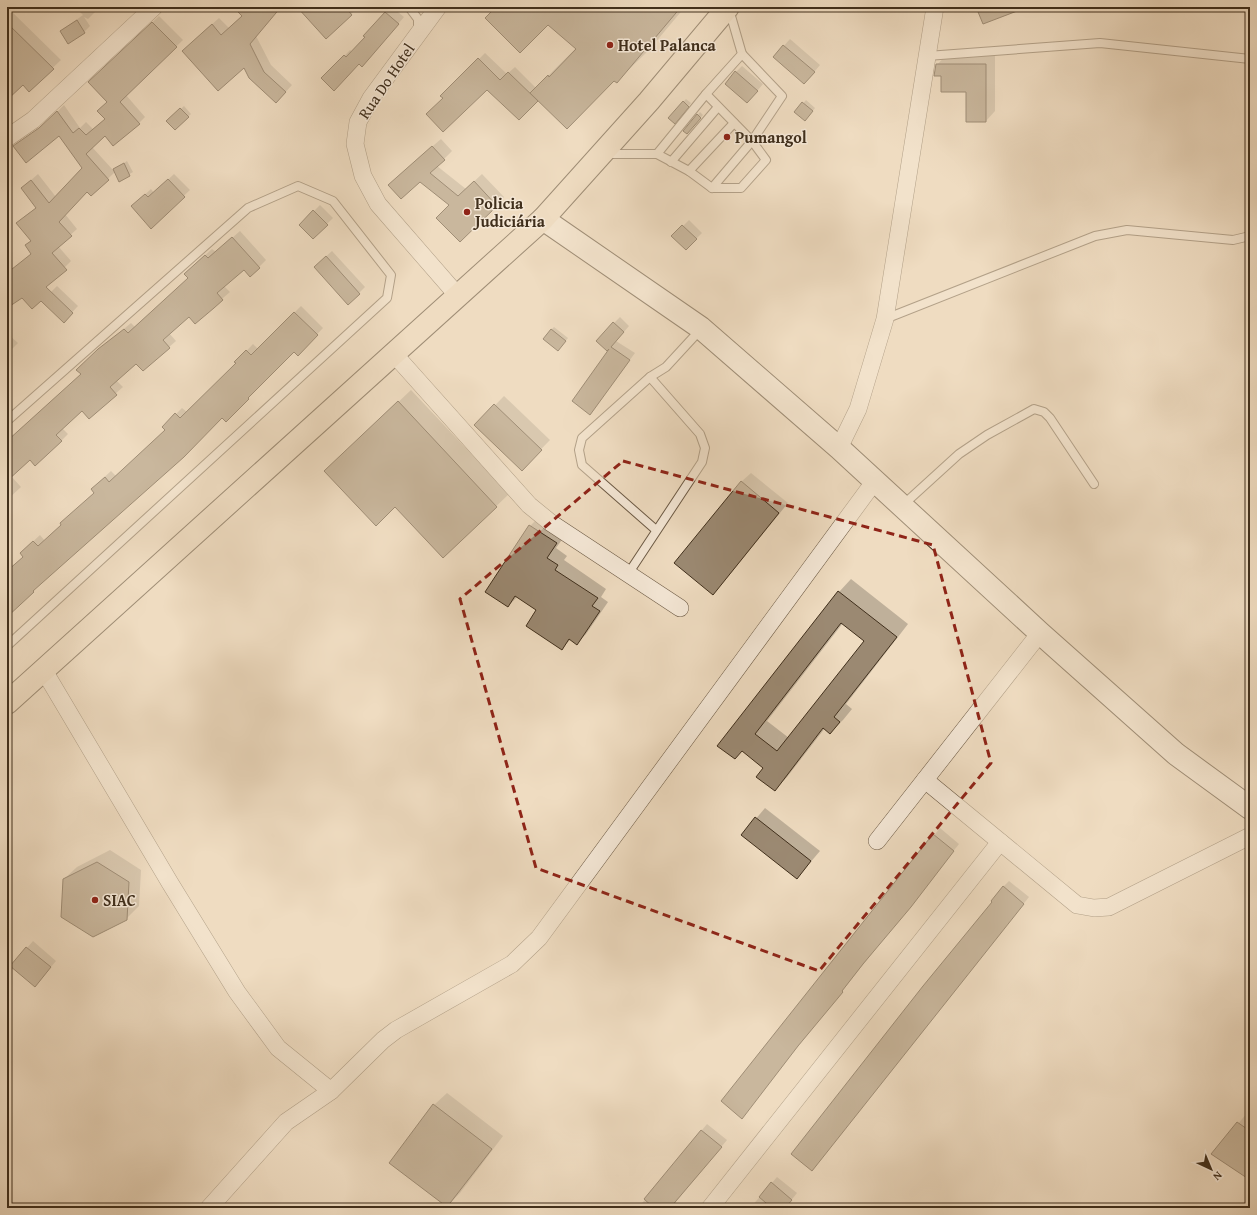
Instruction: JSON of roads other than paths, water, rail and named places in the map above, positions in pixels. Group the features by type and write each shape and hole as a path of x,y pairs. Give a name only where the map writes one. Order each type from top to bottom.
{"main road":[{"path":"7,702 543,219 649,101 728,7"}],"street":[{"path":"7,138 33,120 154,7"},
{"name":"Rua Do Hotel","path":"438,7 417,34 365,110 358,122 355,144 363,176 378,204 458,296"},
{"path":"839,448 858,409 886,319 935,7"},
{"path":"543,219 701,328 839,448 901,507 1176,754 1250,808"},
{"path":"394,354 529,505 551,523 680,608"},
{"path":"209,1208 286,1122 330,1091 392,1034 512,964 539,938 874,482"},
{"path":"877,841 1040,633"},
{"path":"44,669 170,883 237,992 278,1048 330,1091"},
{"path":"925,780 1077,905 1094,908 1109,907 1250,836"},
{"path":"710,1208 1000,842"}],"lane":[{"path":"409,7 418,19 417,34"},
{"path":"712,188 752,141 782,96 742,54 728,7"},
{"path":"927,56 1100,43 1250,59"},
{"path":"657,154 706,94 742,54"},
{"path":"602,154 657,154 689,171 712,188 741,188 766,160 752,141 706,94"},
{"path":"671,162 718,107"},
{"path":"689,171 734,123"},
{"path":"7,421 248,208 298,186 333,201 391,275 387,298 7,646"},
{"path":"886,319 1095,236 1127,230 1233,240 1250,236"},
{"path":"656,530 582,465 580,450 582,438 650,377 666,367 701,328"},
{"path":"628,574 702,462 705,448 700,434 650,377"},
{"path":"901,507 959,454 987,435 1034,409 1044,412 1050,418 1094,484"}],"place":[{"name":"Hotel Palanca","path":"610,45"},
{"name":"Pumangol","path":"727,137"},
{"name":"Policia Judiciária","path":"467,212"},
{"name":"SIAC","path":"95,900"}]}
